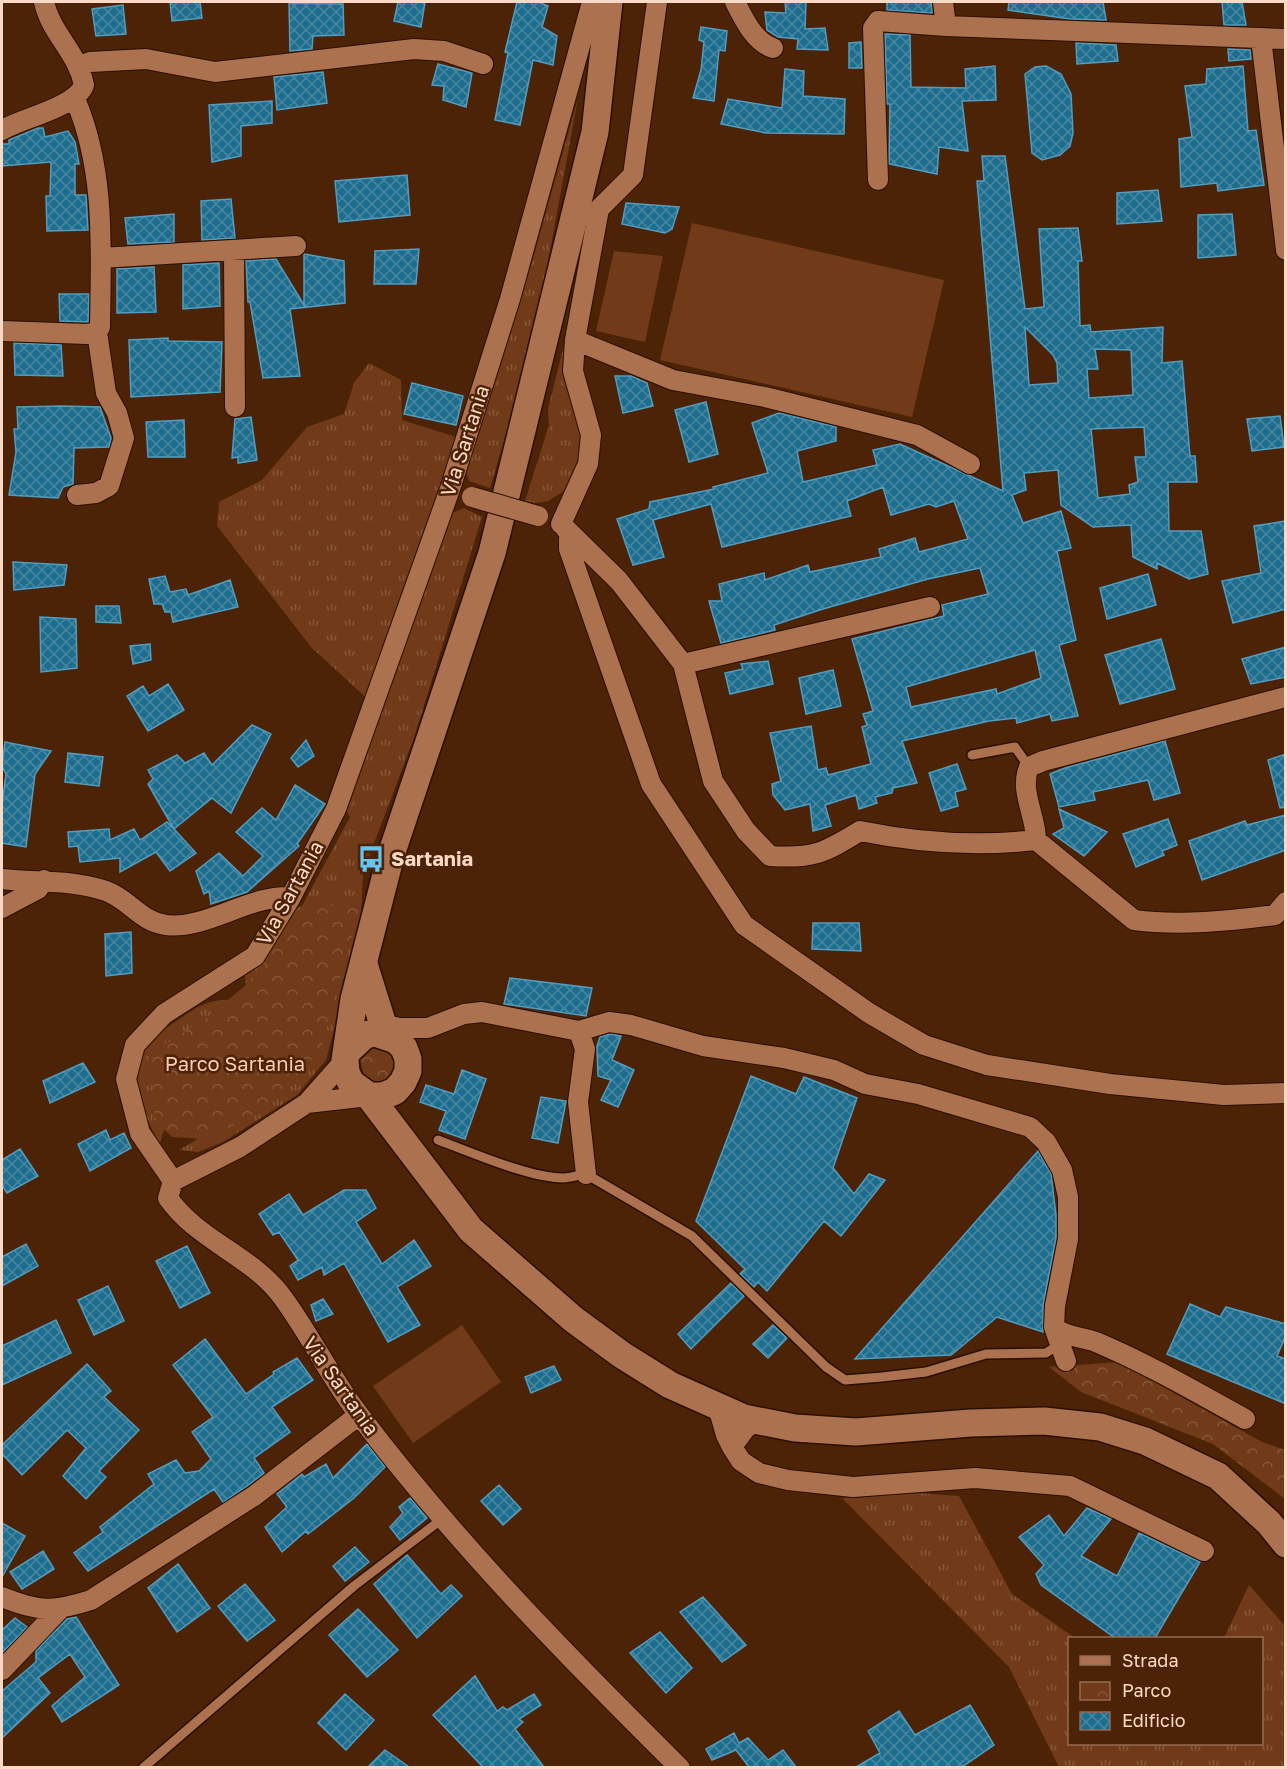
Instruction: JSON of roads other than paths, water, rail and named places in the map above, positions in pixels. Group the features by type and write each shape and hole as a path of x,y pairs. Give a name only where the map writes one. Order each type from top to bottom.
{"street":[{"path":"2,130 21,119 75,99 84,85 80,66 53,26 44,2"},
{"name":"Via Sartania","path":"592,2 510,299 450,489 336,809 291,897 255,956 164,1014 135,1045 126,1079 140,1133 173,1180 168,1198 180,1216 265,1276 284,1298 359,1415 442,1519 590,1679 680,1767"},
{"path":"609,2 595,132 492,553 391,855 354,999 346,1072 351,1083 382,1093 428,1149 447,1201 471,1230 573,1319 622,1355 670,1385 718,1407 755,1420 795,1428 856,1432 972,1423 1044,1421 1100,1427 1145,1442 1218,1476 1269,1523 1286,1544"},
{"path":"657,2 633,176 599,209 575,340 573,371 591,435 588,464 565,528 569,549 651,784 744,925 869,1013 924,1045 987,1065 1110,1084 1224,1095 1286,1093"},
{"path":"735,2 747,24 764,45 773,48"},
{"path":"943,2 946,26"},
{"path":"878,180 873,28 878,21 946,26 1286,39"},
{"path":"1261,38 1286,250"},
{"path":"80,66 90,62 146,59 215,72 414,49 444,51 483,64"},
{"path":"75,99 86,122 96,168 100,258 100,327 97,332 106,393 117,413 124,438 109,486 96,493 77,495"},
{"path":"100,258 296,246"},
{"path":"234,251 235,407"},
{"path":"2,331 97,332"},
{"path":"575,340 673,380 765,398 917,435 970,464"},
{"path":"450,489 538,516 565,528 619,581 683,664 713,781 746,831 770,856 798,858 827,852 860,831 912,842 957,845 997,845 1036,840 1134,920 1153,922 1257,918 1275,915 1286,902"},
{"path":"683,664 930,607"},
{"path":"1036,840 1036,828 1024,780 1029,768 1043,761 1286,697"},
{"path":"2,879 80,884 109,892 144,919 167,925 197,921 268,898 291,897"},
{"path":"2,908 38,889 44,880"},
{"path":"307,1102 382,1093 408,1071 408,1059 404,1048 384,1029 363,962"},
{"path":"408,1059 428,1036 444,1024 464,1014 482,1012 579,1031 609,1022 631,1025 703,1046 784,1058 834,1070 865,1084 918,1094 1030,1127 1046,1142 1062,1170 1068,1197 1068,1239 1055,1306 1060,1344"},
{"path":"173,1180 240,1146 307,1102 364,1035 384,1029 414,1029 444,1024"},
{"path":"579,1031 585,1049 578,1102 586,1174"},
{"path":"1060,1344 1060,1332 1083,1337 1140,1360 1245,1419"},
{"path":"718,1407 726,1436 732,1447 741,1461 759,1473 788,1480 853,1487 975,1478 1035,1481 1070,1486 1204,1551"},
{"path":"2,1597 31,1609 60,1609 91,1599 220,1518 296,1465 359,1415"},
{"path":"732,1447 755,1420"},
{"path":"2,1670 60,1609"}],"lane":[{"path":"972,755 1015,747 1029,768"},
{"path":"428,1149 492,1161 548,1176 563,1178 586,1174 692,1236 826,1367 845,1380 926,1372 986,1354 1046,1353 1060,1344"},
{"path":"143,1767 354,1586 442,1519"}],"place":[{"name":"Sartania","path":"371,859"}],"park label":[{"name":"Parco Sartania","path":"235,1064"}]}
